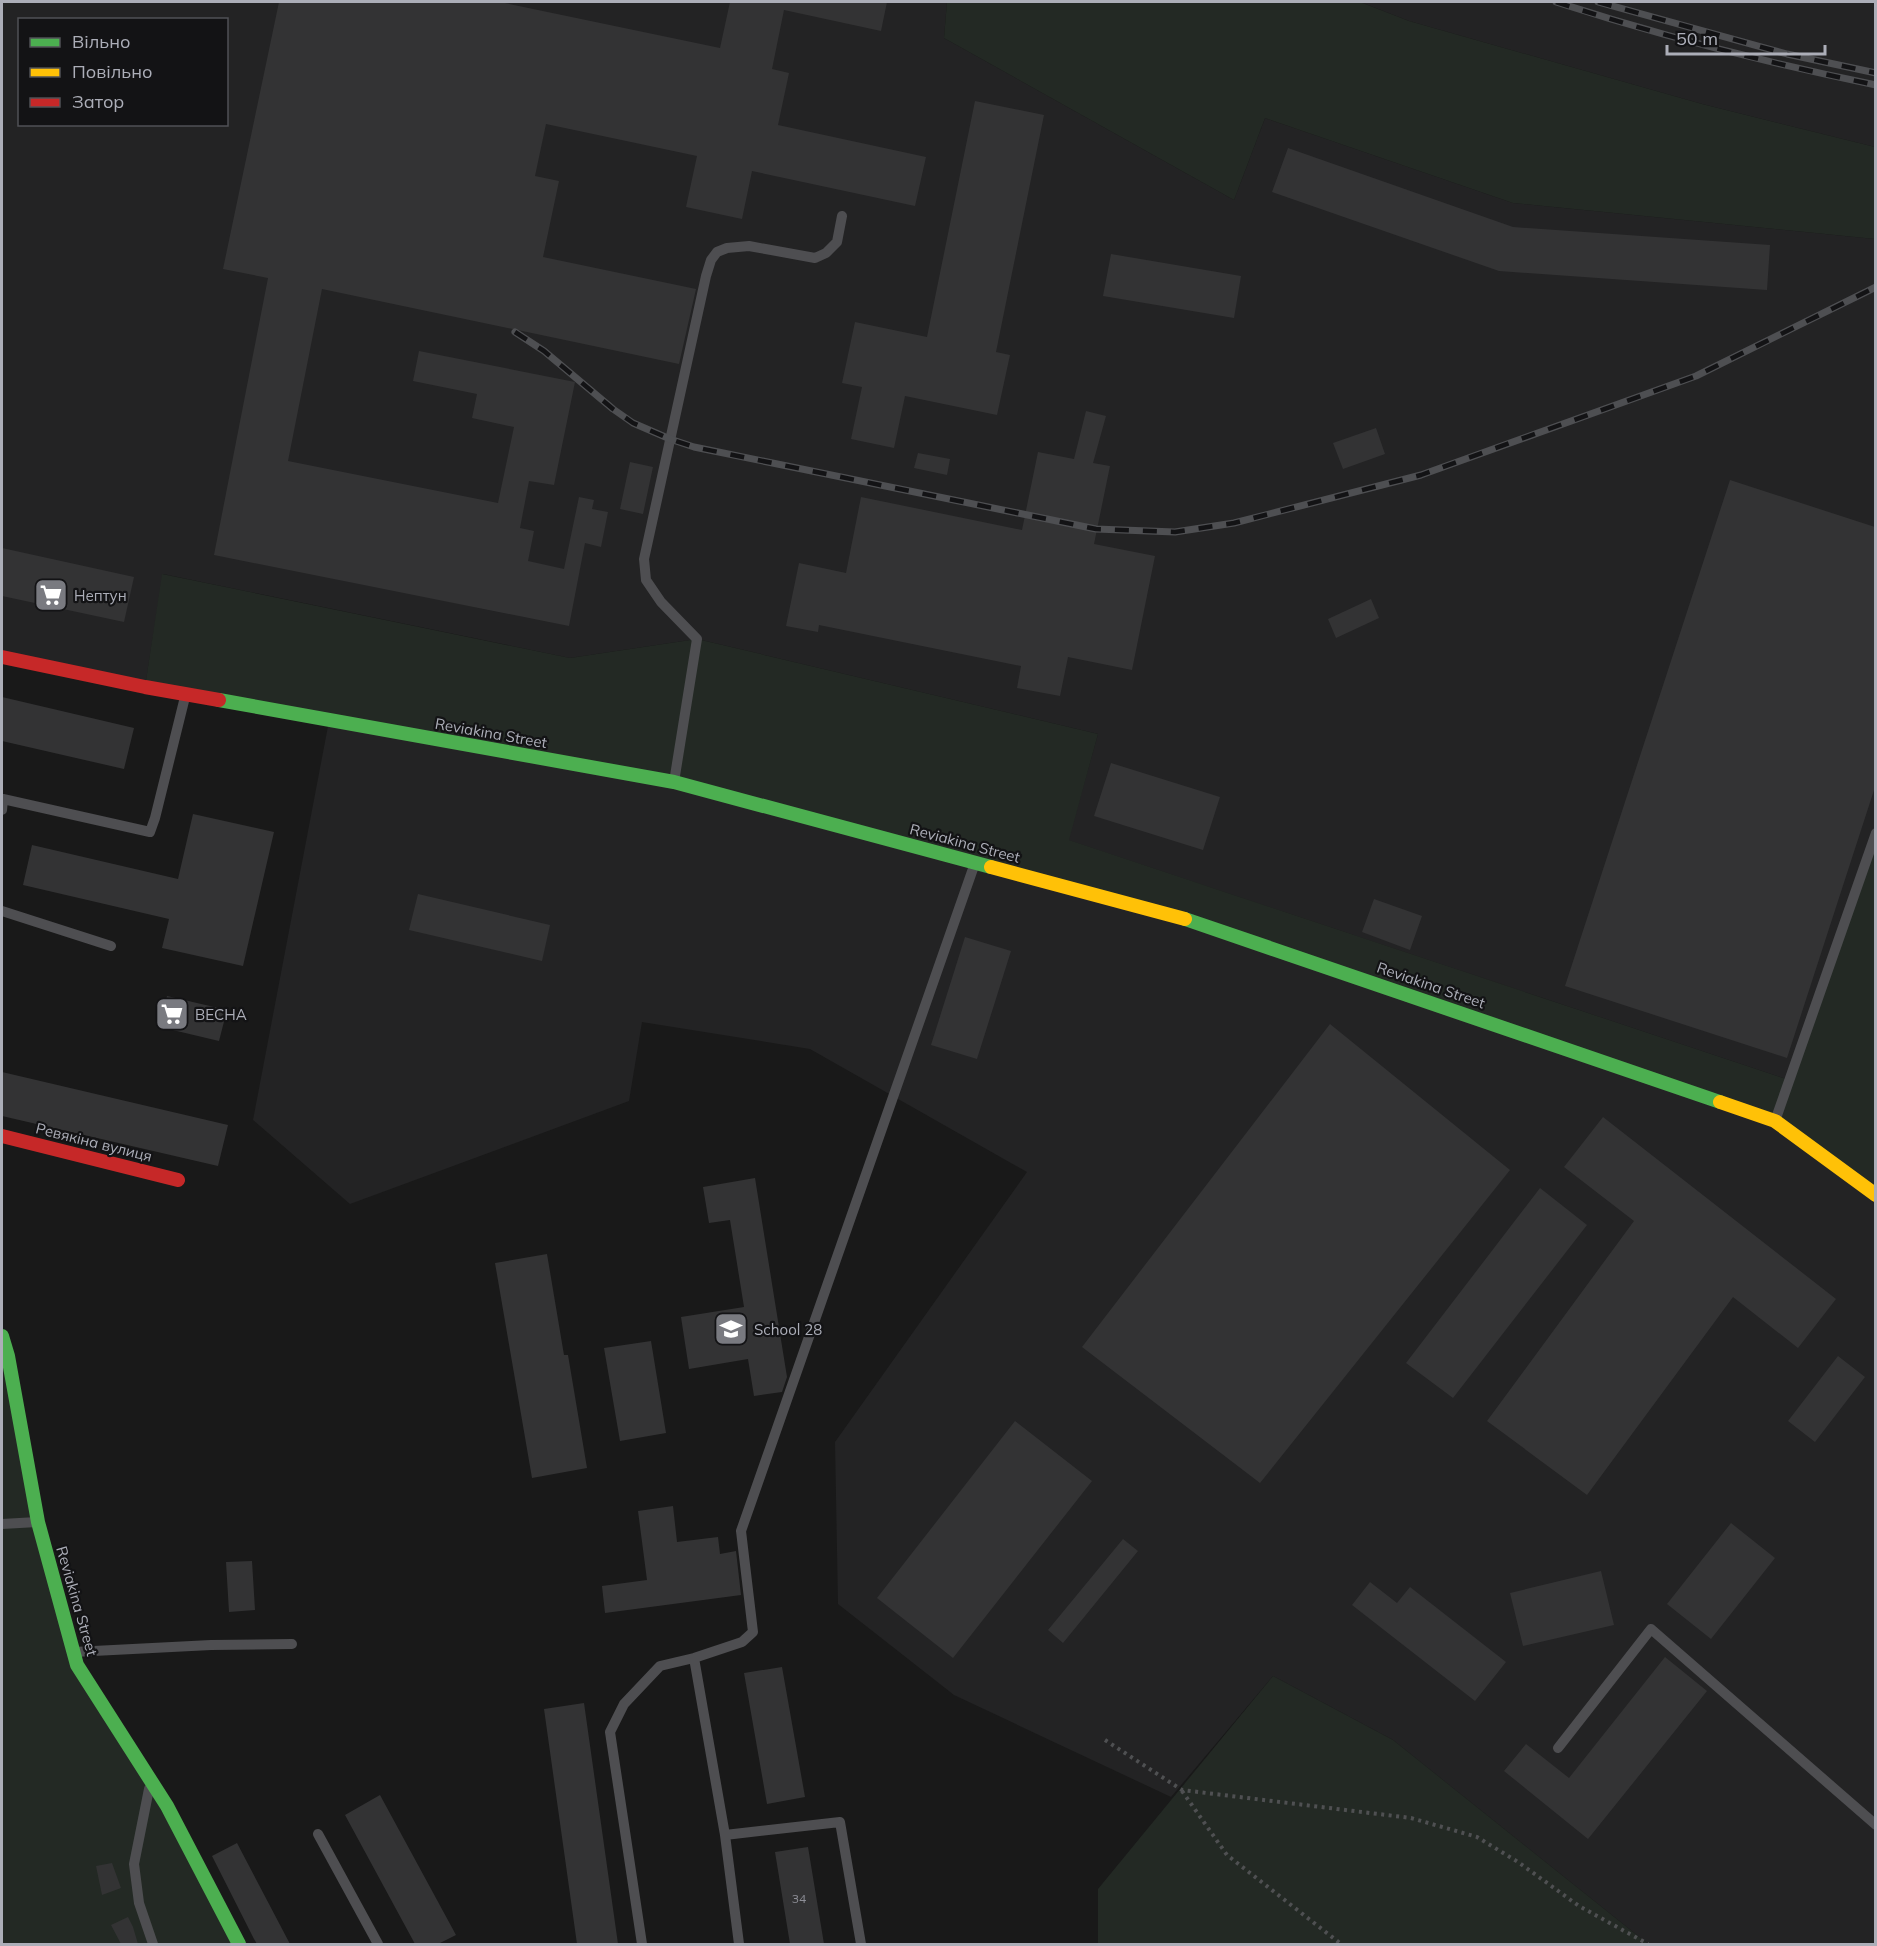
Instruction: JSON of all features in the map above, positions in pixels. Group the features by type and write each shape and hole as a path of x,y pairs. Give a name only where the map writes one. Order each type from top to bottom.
{"street":[{"name":"Reviakina Street","path":"2,657 145,687 674,782 1196,922 1775,1121 1875,1195"},
{"name":"Ревякіна вулиця","path":"2,1136 178,1180"},
{"name":"Reviakina Street","path":"2,1336 8,1356 38,1522 77,1665 167,1806 239,1944"}],"lane":[{"path":"674,782 697,639 661,602 646,580 644,559 706,276 711,260 717,252 728,248 749,246 815,258 826,253 837,242 842,216"},
{"path":"2,810 3,799 150,832 186,693"},
{"path":"1775,1121 1875,833"},
{"path":"642,1944 610,1732 624,1704 660,1666 694,1658 742,1642 753,1632 741,1531 975,863"},
{"path":"2,911 111,946"},
{"path":"2,1524 38,1522"},
{"path":"1558,1748 1651,1629 1875,1825"},
{"path":"74,1652 212,1645 292,1644"},
{"path":"694,1658 725,1834 736,1944"},
{"path":"151,1780 134,1864 140,1903 153,1944"},
{"path":"725,1834 840,1822 861,1944"},
{"path":"318,1834 378,1944"}],"path":[{"path":"1106,1740 1182,1790 1227,1855 1341,1944"},
{"path":"1182,1790 1411,1818 1477,1837 1518,1862 1579,1906 1648,1944"}],"shaded area":[{"path":"2,2 947,2 944,38 1234,200 1265,118 1513,203 1875,239 1875,833 1789,1080 1068,840 1098,734 697,639 570,658 163,574 145,687 2,657"},
{"path":"947,2 1360,2 1409,21 1702,104 1875,147 1875,239 1513,203 1265,118 1234,200 944,38"},
{"path":"1360,2 1875,2 1875,147 1702,104 1409,21"},
{"path":"162,574 570,658 697,639 1098,734 1069,840 1789,1080 1875,833 1875,1195 1775,1121 1195,922 674,782 145,687"},
{"path":"329,721 674,782 1195,922 1775,1121 1875,1195 1875,1944 1648,1944 1393,1740 1273,1676 1171,1797 954,1695 838,1604 835,1442 1027,1172 810,1049 642,1022 629,1101 350,1204 253,1120"},
{"path":"2,1336 77,1665 239,1944 2,1944"},
{"path":"1273,1676 1393,1740 1648,1944 1098,1944 1098,1889"}],"building":[{"path":"279,2 500,2 720,48 730,2 887,2 881,31 784,10 772,69 789,73 778,125 926,157 915,206 752,171 742,219 686,207 697,156 546,124 535,176 559,181 543,257 696,289 679,364 322,289 288,461 498,503 514,427 472,418 477,394 413,381 419,351 575,382 554,485 529,481 520,528 534,531 528,561 564,569 579,497 594,500 592,509 608,512 601,547 585,543 569,626 214,555 268,278 223,269"},
{"path":"975,101 1044,115 996,352 1010,355 997,415 905,396 894,448 851,439 862,387 842,383 855,322 927,337"},
{"path":"1288,148 1513,227 1770,245 1767,290 1499,271 1272,192"},
{"path":"1111,254 1241,276 1234,318 1103,296"},
{"path":"1086,411 1106,416 1093,463 1110,466 1094,544 1155,556 1132,670 1068,657 1060,696 1017,688 1021,666 819,625 818,632 786,626 799,563 846,573 861,497 1022,530 1038,452 1074,459"},
{"path":"1376,428 1385,454 1343,469 1333,443"},
{"path":"918,453 950,459 947,475 914,468"},
{"path":"630,462 653,467 643,514 620,509"},
{"path":"1730,480 1875,527 1875,787 1787,1058 1565,986"},
{"path":"2,548 134,577 124,622 2,596"},
{"path":"1371,599 1379,618 1336,638 1328,619"},
{"path":"2,697 134,728 124,769 2,741"},
{"path":"1111,763 1220,797 1203,850 1094,816"},
{"path":"193,814 274,832 243,966 162,948 169,919 23,885 32,845 178,879"},
{"path":"418,894 550,925 542,961 409,930"},
{"path":"1374,899 1422,916 1410,950 1362,932"},
{"path":"965,937 1011,951 977,1059 931,1045"},
{"path":"167,996 227,1010 219,1041 160,1027"},
{"path":"1330,1024 1510,1170 1260,1483 1082,1347"},
{"path":"2,1072 228,1125 218,1166 2,1116"},
{"path":"1603,1117 1836,1299 1798,1348 1733,1297 1587,1495 1487,1421 1634,1221 1564,1167"},
{"path":"755,1178 787,1377 782,1392 754,1396 748,1359 689,1369 681,1317 744,1307 730,1220 709,1223 703,1187"},
{"path":"1540,1188 1587,1225 1453,1398 1406,1363"},
{"path":"547,1254 564,1355 568,1355 587,1468 532,1478 495,1263"},
{"path":"651,1341 666,1433 620,1441 604,1348"},
{"path":"1838,1356 1865,1377 1815,1442 1788,1421"},
{"path":"1015,1421 1092,1481 953,1658 877,1598"},
{"path":"673,1506 677,1542 718,1537 720,1554 736,1551 741,1595 605,1613 602,1586 647,1580 638,1511"},
{"path":"1731,1523 1775,1558 1711,1639 1667,1604"},
{"path":"1123,1539 1138,1551 1063,1643 1048,1630"},
{"path":"252,1561 255,1610 229,1612 226,1562"},
{"path":"1601,1571 1614,1625 1523,1646 1510,1593"},
{"path":"1370,1582 1397,1603 1410,1587 1506,1662 1475,1701 1352,1605"},
{"path":"1665,1657 1707,1691 1588,1839 1504,1771 1526,1744 1569,1778"},
{"path":"782,1667 805,1797 767,1804 744,1673"},
{"path":"584,1703 618,1944 577,1944 544,1709"},
{"path":"380,1795 456,1935 438,1944 415,1944 345,1815"},
{"path":"237,1843 290,1944 257,1944 254,1939 212,1856"},
{"path":"808,1847 824,1944 790,1944 775,1852"},
{"path":"112,1863 121,1888 102,1895 96,1866"},
{"path":"128,1917 138,1944 121,1944 111,1925"}],"railway":[{"path":"1556,2 1715,48 1876,85"},
{"path":"1598,2 1787,54 1876,73"},
{"path":"515,332 544,351 633,423 694,447 1096,529 1175,532 1234,523 1421,475 1696,376 1876,287"}],"traffic: fast":[{"path":"219,700 674,782 991,867"},
{"path":"1185,919 1720,1102"},
{"path":"2,1336 8,1356 38,1522 77,1665 167,1806 239,1944"}],"traffic: slow":[{"path":"991,867 1185,919"},
{"path":"1720,1102 1775,1121 1876,1195"}],"traffic: jam":[{"path":"2,657 219,700"},
{"path":"2,1136 178,1180"}],"place":[{"name":"Нептун","path":"51,595"},
{"name":"ВЕСНА","path":"172,1014"},
{"name":"School 28","path":"731,1329"}]}
